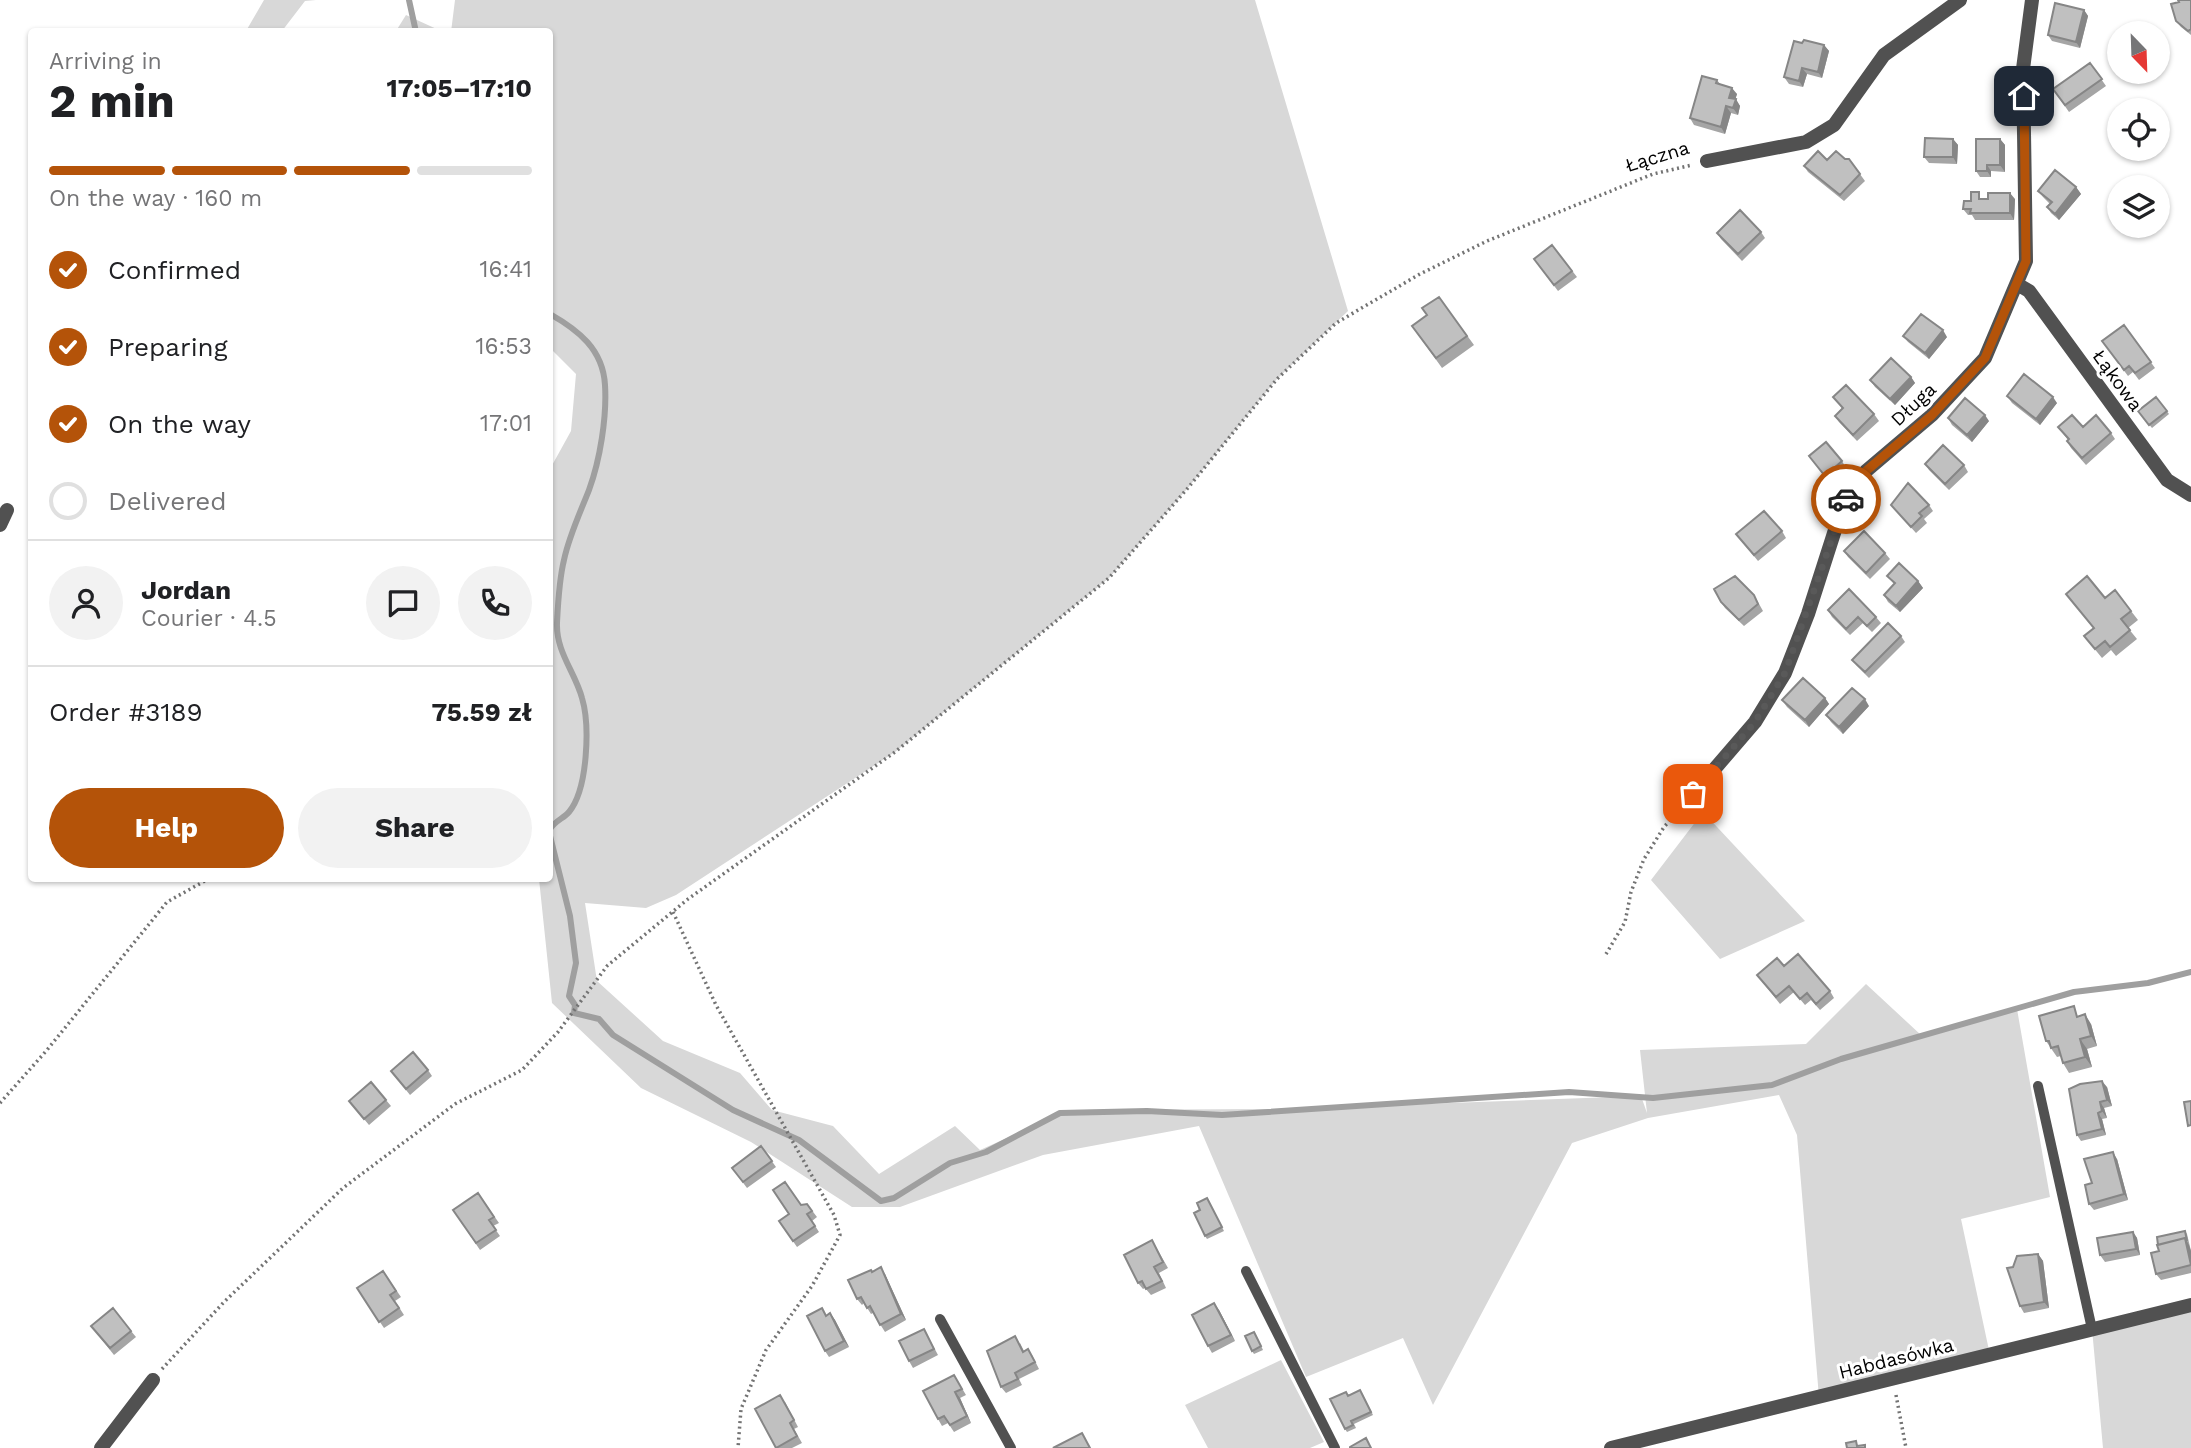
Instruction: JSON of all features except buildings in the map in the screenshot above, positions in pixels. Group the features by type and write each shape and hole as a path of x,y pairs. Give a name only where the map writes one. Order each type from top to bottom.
{"street":[{"name":"Łączna","path":"1707,161 1806,142 1834,125 1884,55 1960,0"},
{"name":"Długa","path":"1693,794 1755,722 1785,673 1808,614 1843,505 1866,471 1932,415 1985,358 2017,284 2026,261 2023,69 2032,0"},
{"name":"Łąkowa","path":"2017,284 2029,290 2167,480 2191,495"},
{"path":"0,525 7,510"},
{"name":"Habdasówka","path":"1611,1448 2191,1305"},
{"path":"102,1448 153,1380"}],"lane":[{"path":"2038,1086 2092,1329"},
{"path":"1246,1271 1335,1448"},
{"path":"940,1319 1012,1448"}],"path":[{"name":"Łączna","path":"153,1380 224,1302 343,1188 455,1104 522,1070 558,1032 607,966 673,912 895,752 1109,578 1187,489 1277,379 1336,323 1420,274 1487,241 1653,174 1707,161"},
{"path":"1606,954 1625,922 1631,892 1644,859 1664,827 1693,794"},
{"path":"0,1102 47,1050 167,902 203,882"},
{"path":"673,912 716,1005 834,1215 841,1236 811,1286 766,1350 741,1409 738,1448"},
{"path":"1893,1379 1906,1448"}],"shaded area":[{"path":"264,0 316,0 305,1 284,28 248,28"},
{"path":"455,0 1255,0 1348,311 1277,379 1187,489 1109,578 895,752 676,895 646,908 585,903 597,981 663,1041 740,1073 772,1110 833,1126 879,1174 955,1126 980,1150 1069,1110 1284,1109 1641,1096 1647,1113 1640,1050 1806,1044 1866,984 1921,1035 2017,1009 2050,1197 1961,1219 1990,1355 1819,1397 1797,1135 1779,1095 1648,1118 1572,1143 1433,1405 1403,1338 1306,1377 1199,1126 1043,1155 900,1207 852,1207 751,1142 641,1088 552,1003 539,882 553,882 553,464 571,431 576,374 553,351 553,28 452,28"},
{"path":"406,15 434,28 398,28"},
{"path":"1703,812 1805,921 1720,959 1651,880"},
{"path":"2191,1309 2191,1448 2103,1448 2092,1329"},
{"path":"1281,1360 1324,1442 1310,1448 1208,1448 1185,1405"}],"waterway":[{"path":"409,0 415,28"},
{"path":"553,316 579,334 594,351 600,361 605,385 602,438 589,490 566,551 557,623 559,643 585,710 584,773 575,802 569,812 553,825"},
{"path":"553,848 570,916 576,963 569,996 575,1005 574,1013 599,1019 613,1035 733,1110 799,1140 881,1201 894,1198 950,1163 986,1152 1060,1113 1147,1111 1222,1115 1569,1092 1653,1098 1772,1085 1841,1059 2074,992 2148,983 2191,972"}],"way so far":[{"path":"1693,794 1755,722 1785,673 1808,614 1846,499"}],"route":[{"path":"1846,499 1866,471 1932,415 1985,358 2026,261 2024,96"}]}
